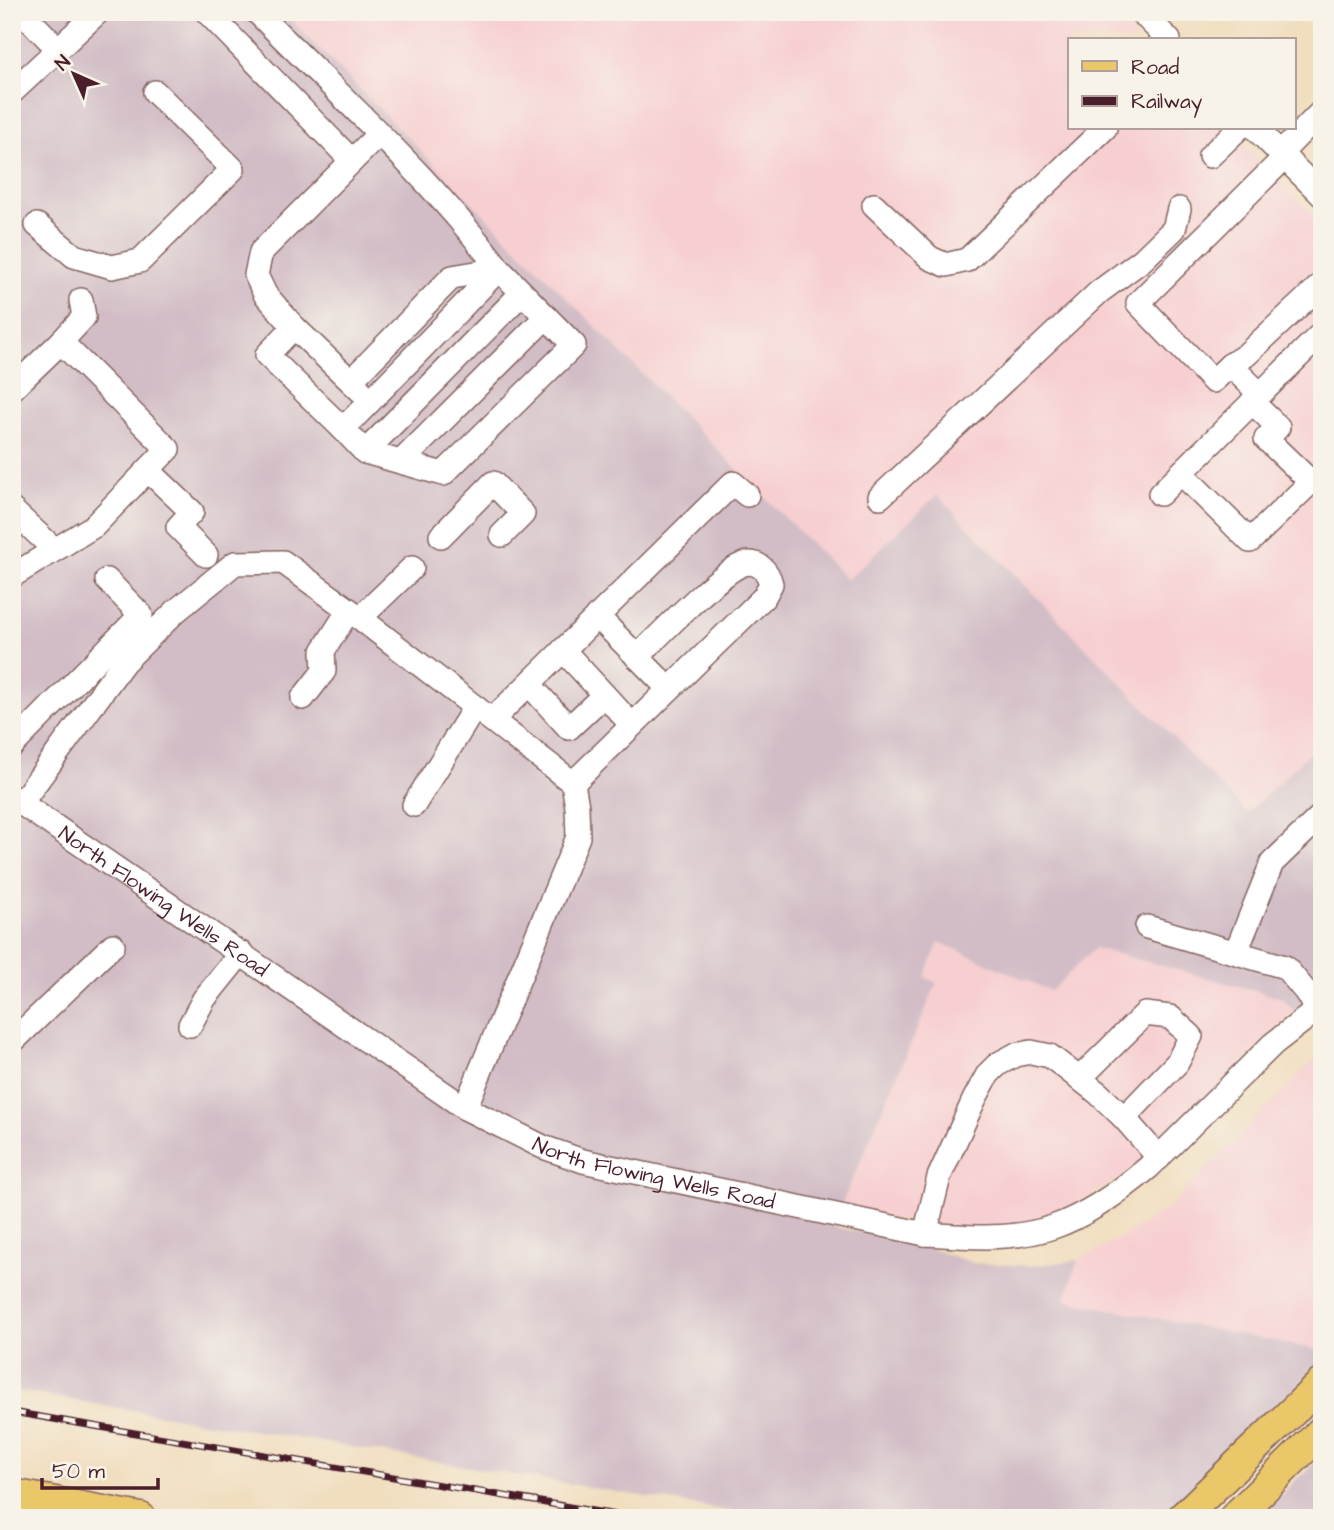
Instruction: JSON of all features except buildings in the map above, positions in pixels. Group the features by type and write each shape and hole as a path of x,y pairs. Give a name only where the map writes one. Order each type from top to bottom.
{"main road":[{"path":"1182,1518 1322,1383"},
{"path":"1234,1518 1322,1431"},
{"path":"12,1494 141,1518"}],"street":[{"path":"22,12 58,49"},
{"path":"206,12 352,161"},
{"path":"257,12 464,223 521,294 574,345 443,474 365,452 267,355 294,327"},
{"path":"12,92 92,14"},
{"path":"37,225 74,256 111,267 140,261 233,169 155,92"},
{"path":"1322,111 1283,155 1138,303 1213,381 1246,355 1322,284"},
{"path":"874,205 930,258 947,265 967,260 1103,130"},
{"path":"1210,156 1237,130"},
{"path":"1257,130 1322,195"},
{"path":"370,401 294,327 265,294 256,275 261,252 378,135"},
{"path":"880,497 1099,292 1149,253 1174,229 1179,209"},
{"path":"351,382 452,277 499,269"},
{"path":"342,429 499,269"},
{"path":"365,452 521,294"},
{"path":"12,389 84,317 81,300"},
{"path":"402,461 546,317"},
{"path":"1160,494 1322,333"},
{"path":"12,576 94,526 168,449 61,342"},
{"path":"1181,473 1250,541 1311,482 1266,439 1278,427 1230,365"},
{"path":"148,470 192,512 178,527 206,555"},
{"path":"441,536 493,483 523,514 502,536"},
{"path":"414,805 484,713 528,684 733,483 747,495"},
{"path":"12,510 54,549"},
{"path":"16,800 124,662 176,611 235,563 283,562 355,614 573,783 578,837 465,1108"},
{"path":"573,783 764,597 771,583 768,575 759,565 746,563 727,573 637,656"},
{"path":"303,698 324,671 323,651 355,614 412,568"},
{"path":"12,746 141,615 107,580"},
{"path":"597,617 670,689"},
{"path":"563,650 632,725"},
{"path":"528,684 569,729 604,695"},
{"name":"North Flowing Wells Road","path":"16,800 465,1108 535,1143 583,1161 925,1234 976,1237 1018,1234 1054,1227 1127,1186 1159,1158 1273,1044 1319,1008 1285,967 1147,927"},
{"path":"1236,952 1272,863 1322,815"},
{"path":"12,1042 113,945"},
{"path":"190,1025 204,999 241,953"},
{"path":"1079,1079 1145,1014 1170,1017 1191,1036 1177,1063 1124,1118"},
{"path":"925,1234 939,1177 988,1074 998,1064 1015,1055 1031,1052 1050,1056 1124,1118 1159,1158"}],"shaded area":[{"path":"12,12 283,12 847,580 937,495 1247,813 1322,741 1322,991 1294,1011 1283,998 1095,948 1051,991 939,942 925,977 937,983 840,1208 835,1227 911,1242 973,1263 1031,1266 1078,1260 1065,1300 1322,1351 1322,1369 1169,1518 771,1518 12,1390"},
{"path":"283,12 1110,12 1136,38 1068,38 1068,130 1228,130 1322,223 1322,741 1247,814 938,496 847,580"},
{"path":"939,942 1051,991 1095,948 1284,998 1294,1011 1135,1169 1055,1217 989,1229 903,1221 840,1208 937,983 925,978"},
{"path":"1322,1052 1322,1351 1064,1300 1078,1260 1167,1209"},
{"path":"1322,1455 1322,1518 1257,1518"}],"railway":[{"path":"12,1412 634,1518"}]}
